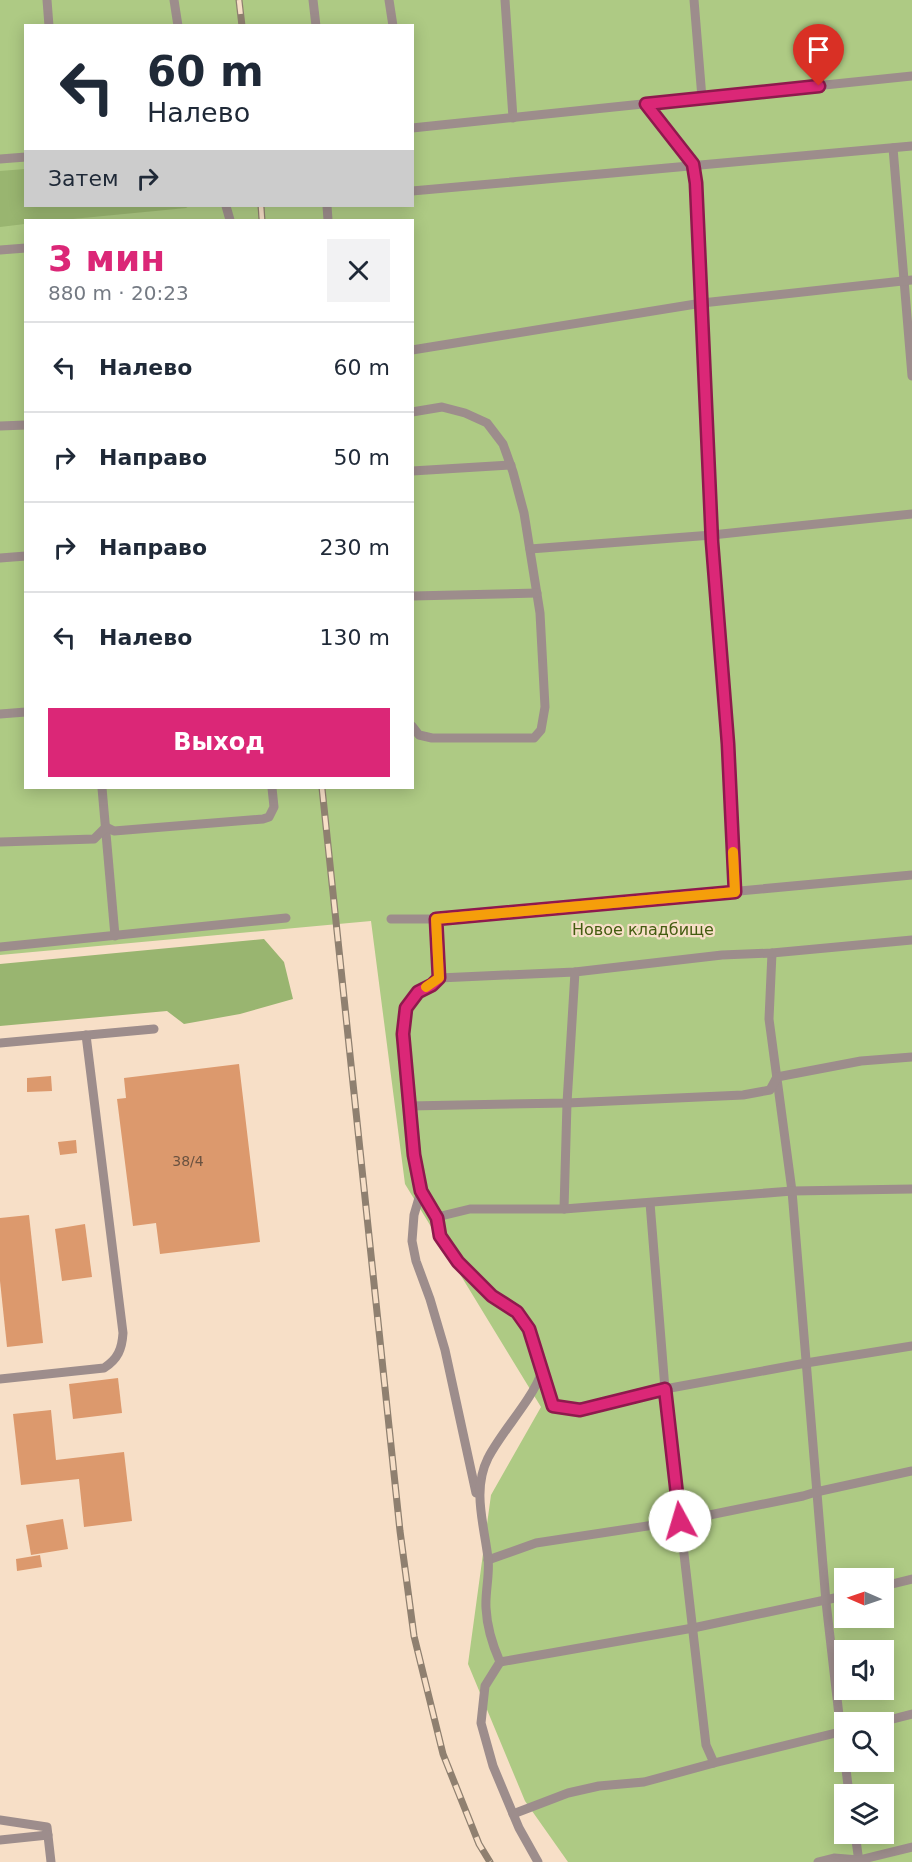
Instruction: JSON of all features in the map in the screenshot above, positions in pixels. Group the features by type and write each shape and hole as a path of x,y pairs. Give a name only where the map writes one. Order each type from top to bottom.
{"lane":[{"path":"47,0 49,24"},
{"path":"174,0 178,24"},
{"path":"313,0 316,24"},
{"path":"389,0 393,24"},
{"path":"505,0 513,118"},
{"path":"694,0 702,98"},
{"path":"414,128 912,76"},
{"path":"646,104 693,164 696,183 712,536 728,744 735,892"},
{"path":"414,190 912,146"},
{"path":"893,148 908,280 912,376"},
{"path":"0,159 24,157"},
{"path":"0,250 24,248"},
{"path":"414,350 702,303 908,280"},
{"path":"414,412 442,407 465,413 487,423 503,444 524,513 530,549 540,613 545,707 541,730 534,738 432,738 419,735 414,729"},
{"path":"0,426 24,425"},
{"path":"414,471 511,465"},
{"path":"530,549 712,536 912,514"},
{"path":"0,558 24,556"},
{"path":"414,596 537,593"},
{"path":"0,714 24,712"},
{"path":"102,789 115,936"},
{"path":"106,826 114,831 263,819 269,817 274,807 272,789"},
{"path":"0,842 94,839 106,826"},
{"path":"391,920 436,919 912,875"},
{"path":"0,947 286,918"},
{"path":"436,919 439,978"},
{"path":"912,940 772,953 722,955 575,972 439,978 432,985 418,992 406,1008 403,1034 414,1155 421,1191 437,1218 440,1236 458,1262 492,1296 517,1312 529,1329 553,1406 580,1410 665,1389 912,1346"},
{"path":"772,953 769,1019 792,1191 826,1602 840,1712"},
{"path":"564,1209 567,1102 575,972"},
{"path":"0,1043 154,1029"},
{"path":"0,1379 104,1368 115,1361 122,1346 123,1333 86,1035"},
{"path":"777,1077 861,1061 912,1057"},
{"path":"409,1106 743,1095 770,1090 777,1077"},
{"path":"437,1218 470,1209 564,1209 792,1191 912,1189"},
{"path":"421,1191 414,1215 412,1242 445,1350 479,1507 488,1560 486,1608 490,1638 500,1662"},
{"path":"650,1203 665,1389 680,1521 706,1745 714,1763"},
{"path":"479,1507 480,1480 488,1459 511,1421 537,1385 542,1372"},
{"path":"488,1560 536,1543 680,1521 803,1496 912,1470"},
{"path":"894,1584 912,1579"},
{"path":"538,1862 519,1828 493,1766 481,1723 485,1686 500,1662 693,1628 834,1599"},
{"path":"894,1719 912,1714"},
{"path":"513,1814 568,1793 599,1786 644,1782 834,1734"},
{"path":"0,1820 47,1827 51,1862"},
{"path":"0,1840 48,1835"},
{"path":"857,1844 859,1861"},
{"path":"818,1862 834,1858 859,1861 912,1847"}],"green space":[{"name":"Новое кладбище","path":"0,0 912,0 912,1862 568,1862 525,1801 468,1664 491,1495 541,1407 405,1184 371,921 0,955"},
{"path":"24,169 24,207 188,207 72,219 24,219 24,224 0,227 0,171"},
{"path":"264,939 284,962 293,999 240,1014 184,1024 167,1011 0,1026 0,964"}],"building":[{"path":"239,1064 260,1242 160,1254 156,1223 133,1226 117,1099 126,1098 124,1078"},
{"path":"51,1076 52,1091 27,1092 27,1078"},
{"path":"76,1140 77,1153 60,1155 58,1142"},
{"path":"29,1215 43,1343 7,1347 0,1281 0,1218"},
{"path":"85,1224 92,1277 62,1281 55,1229"},
{"path":"118,1378 122,1413 73,1419 69,1384"},
{"path":"51,1410 56,1460 124,1452 132,1521 84,1527 79,1479 21,1485 13,1414"},
{"path":"63,1519 68,1549 31,1555 26,1525"},
{"path":"40,1555 42,1567 17,1571 16,1559"}],"railway":[{"path":"239,0 242,24"},
{"path":"261,207 262,219"},
{"path":"322,789 400,1531 414,1636 443,1754 479,1844 490,1862"}],"slow traffic":[{"path":"426,987 439,978 436,919 735,892 733,852"}],"route":[{"path":"680,1521 665,1389 580,1410 553,1406 529,1329 517,1312 492,1296 458,1262 440,1236 437,1218 421,1191 414,1155 403,1034 406,1008 418,992 432,985 439,978 436,919 735,892 728,744 712,542 696,183 693,164 646,104 819,86"}]}
